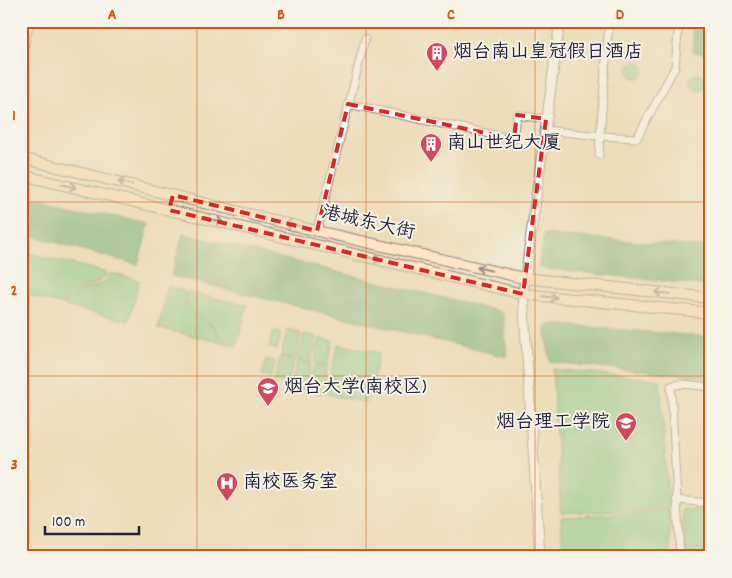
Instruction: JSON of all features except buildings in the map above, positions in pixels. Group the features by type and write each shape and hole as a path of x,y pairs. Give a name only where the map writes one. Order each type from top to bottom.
{"main road":[{"name":"港城东大街","path":"21,158 524,278 711,298"},
{"name":"港城东大街","path":"21,175 523,294 711,313"},
{"path":"169,210 173,195"}],"street":[{"path":"21,57 29,21"},
{"path":"540,557 523,294 560,21"},
{"path":"599,155 609,21"},
{"path":"545,130 637,138 675,67 678,21"},
{"path":"317,230 365,39"},
{"path":"348,104 514,140 517,114 546,119"},
{"path":"680,557 670,386 682,384 711,387"},
{"path":"676,500 711,503"}],"highlighted area":[{"path":"348,104 514,139 517,115 546,119 523,294 169,210 173,195 317,231"}],"green space":[{"path":"693,21 711,21 711,54 693,52"},
{"path":"636,62 644,70 636,78 628,70"},
{"path":"698,74 706,82 698,90 690,82"},
{"path":"21,195 149,224 138,265 21,233"},
{"path":"183,234 501,312 504,318 507,357 171,276"},
{"path":"544,234 711,248 711,286 538,268"},
{"path":"25,253 108,273 97,283 77,289 71,293 63,305 22,293 22,257"},
{"path":"111,273 139,280 129,321 64,306 73,294 100,284"},
{"path":"168,287 184,291 185,304 188,309 192,314 216,330 219,342 158,328"},
{"path":"186,292 247,305 237,346 221,342 218,332 213,326 189,308 186,301"},
{"path":"551,324 711,337 711,378 550,362 545,328"},
{"path":"287,330 301,333 295,359 281,356"},
{"path":"273,331 281,333 277,350 269,347"},
{"path":"304,334 317,337 311,363 297,359"},
{"path":"320,338 333,341 327,367 314,363"},
{"path":"338,344 379,353 367,403 326,394"},
{"path":"280,357 294,360 287,386 274,382"},
{"path":"266,359 275,361 271,377 262,375"},
{"path":"297,361 311,364 304,390 291,387"},
{"path":"314,365 327,368 321,394 307,390"},
{"path":"552,369 660,380 669,509 561,513"},
{"path":"682,509 711,511 711,557 685,557"},
{"path":"669,511 671,557 563,557 561,517"}],"place":[{"name":"烟台南山皇冠假日酒店","path":"437,72"},
{"name":"南山世纪大厦","path":"431,163"},
{"name":"烟台大学(南校区)","path":"268,407"},
{"name":"烟台理工学院","path":"626,442"},
{"name":"南校医务室","path":"227,502"}]}
